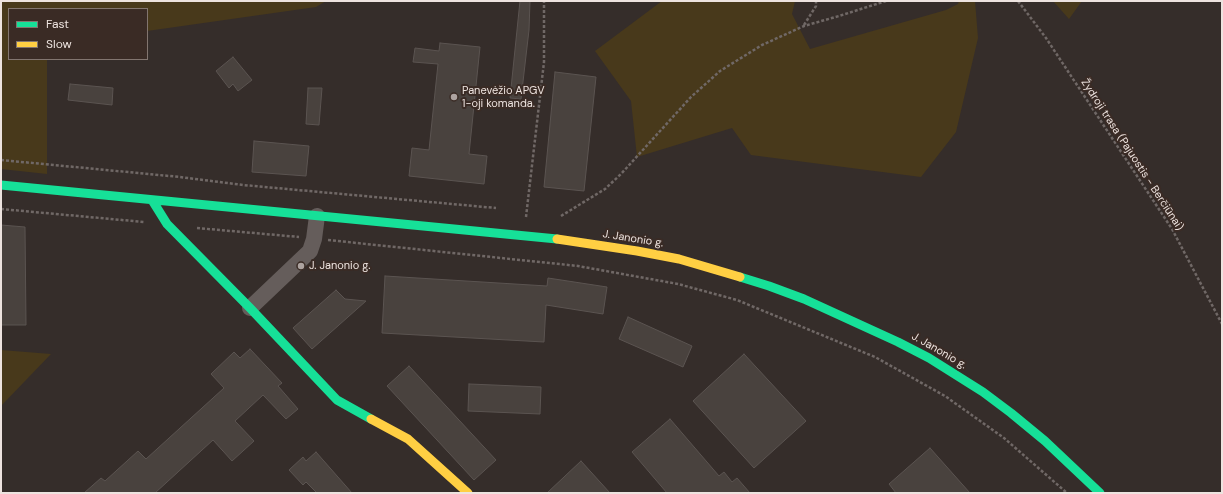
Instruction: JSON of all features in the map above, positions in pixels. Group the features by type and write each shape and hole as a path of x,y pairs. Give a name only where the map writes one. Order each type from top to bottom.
{"street":[{"name":"J. Janonio g.","path":"1,185 524,236 630,250 679,259 769,286 804,299 898,342 954,373 1011,413 1100,493"},
{"path":"152,200 167,224 250,308 337,400 408,439 468,493"},
{"path":"250,308 310,251 314,239 317,216"}],"path":[{"path":"524,236 544,62 544,1"},
{"path":"804,26 816,6 816,1"},
{"path":"561,216 606,189 691,96 720,71 762,45 804,26 886,1"},
{"name":"Žydroji trasa (Pajuostis - Berčiūnai)","path":"1018,1 1046,38 1172,229 1222,324"},
{"path":"1,160 180,177 243,185 496,208"},
{"path":"1,209 167,224"},
{"path":"194,227 578,266 678,284 737,300 790,320 874,357 945,396 1004,438 1067,493"}],"shaded area":[{"path":"1,1 326,1 316,7 148,31 148,8 8,8 8,60 47,60 47,174 1,169"},
{"path":"662,1 795,1 792,14 810,49 946,10 958,4 959,1 975,1 978,38 956,132 921,177 751,155 732,128 637,157 631,101 595,51"},
{"path":"1053,1 1082,1 1069,19"},
{"path":"1,350 51,354 1,406"}],"building":[{"path":"520,1 530,1 529,30 521,99 510,98"},
{"name":"Panevėžio APGV 1-oji komanda.","path":"440,43 480,47 469,154 487,156 484,184 409,176 412,148 429,150 438,64 413,62 415,48 439,51"},
{"path":"233,57 252,80 238,91 233,84 229,88 216,71"},
{"path":"555,72 596,77 584,191 544,187"},
{"path":"70,84 113,88 112,105 68,100"},
{"path":"308,88 322,88 319,125 306,124"},
{"path":"254,141 309,146 306,176 252,172"},
{"path":"1,225 25,227 26,325 1,325"},
{"path":"385,276 547,286 548,278 607,287 603,314 546,305 544,342 382,333"},
{"path":"336,290 345,299 366,301 312,349 293,328"},
{"path":"628,317 692,346 683,367 619,339"},
{"path":"250,349 282,383 278,386 298,409 286,419 263,395 235,421 254,441 232,461 213,440 155,493 84,493 101,478 105,481 138,451 146,459 224,388 211,374 234,352 240,358"},
{"path":"744,354 806,421 754,468 693,401"},
{"path":"409,366 496,460 474,480 387,386"},
{"path":"469,384 541,387 540,414 468,411"},
{"path":"670,419 719,476 724,472 732,482 737,478 750,493 667,493 632,452"},
{"path":"930,448 970,493 896,493 889,484"},
{"path":"316,452 352,493 317,493 306,482 303,485 289,470 303,457 306,461"},
{"path":"581,461 610,493 547,493"}],"traffic: fast":[{"path":"1,185 557,239"},
{"path":"152,200 167,224 250,308 337,400 371,419"},
{"path":"740,277 804,299 898,342 929,358 983,392 1011,413 1045,441 1100,493"}],"traffic: slow":[{"path":"557,239 679,259 740,277"},
{"path":"371,419 408,439 468,493"}],"place":[{"name":"Panevėžio APGV 1-oji komanda.","path":"454,97"},
{"name":"J. Janonio g.","path":"301,266"}]}
